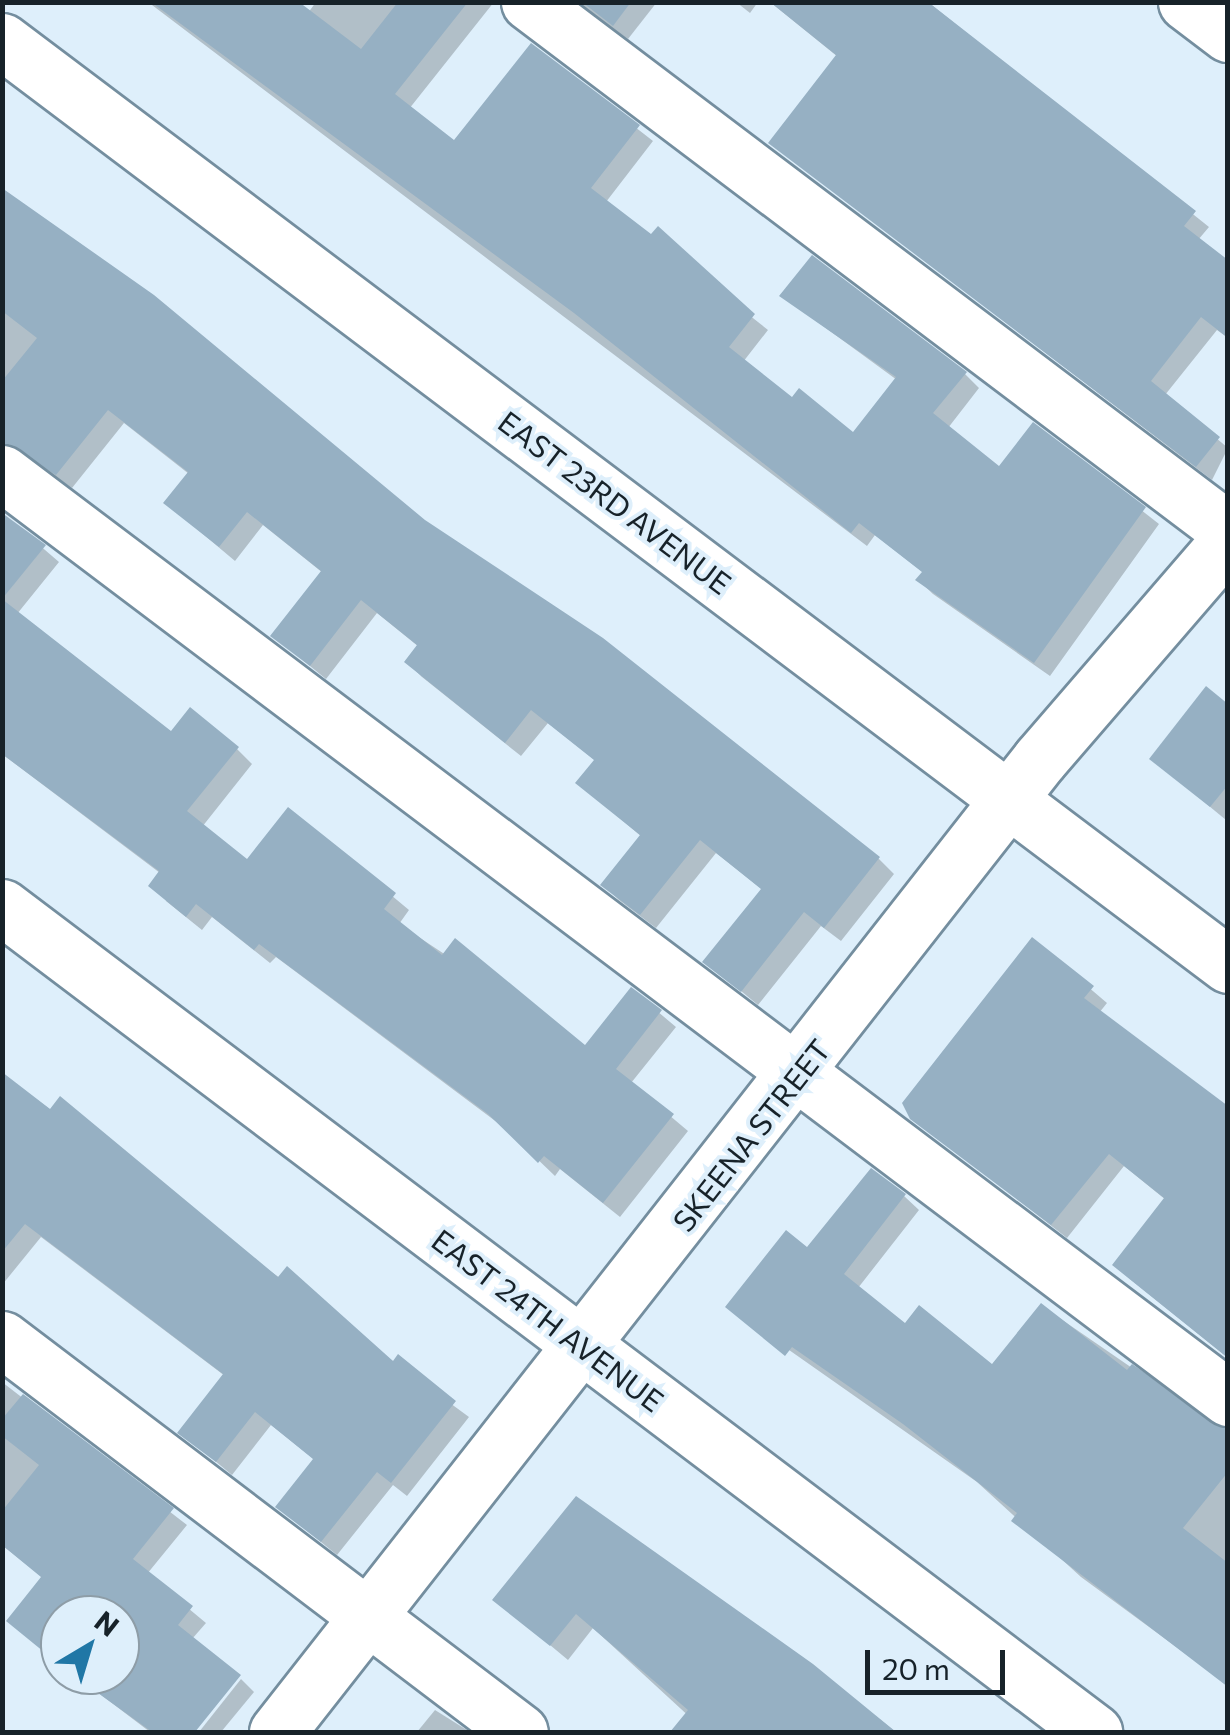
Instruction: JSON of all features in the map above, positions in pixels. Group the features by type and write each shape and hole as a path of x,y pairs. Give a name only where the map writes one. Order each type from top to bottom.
{"street":[{"path":"529,2 1228,530"},
{"path":"1186,2 1228,34"},
{"name":"EAST 23RD AVENUE","path":"2,40 1228,966"},
{"path":"2,473 1228,1398"},
{"name":"SKEENA STREET","path":"277,1732 586,1348 1010,799 1228,540"},
{"name":"EAST 24TH AVENUE","path":"2,908 1094,1732"},
{"path":"2,1339 520,1732"}],"building":[{"path":"151,2 299,2 361,49 398,2 468,2 395,94 454,140 531,43 640,125 591,188 651,234 658,226 755,314 729,347 792,397 799,388 853,432 896,377 779,296 812,255 967,372 933,413 999,466 1033,422 1146,507 1034,663 915,580 922,572 859,523 851,533 574,313"},
{"path":"582,2 631,2 613,26"},
{"path":"770,2 928,2 1196,211 1184,226 1228,260 1228,338 1201,317 1151,381 1220,437 1196,467 768,143 836,55"},
{"path":"2,188 154,295 425,520 603,638 880,857 824,928 804,912 741,992 702,962 761,889 700,840 640,915 600,885 640,835 575,783 594,760 531,710 505,743 404,662 417,645 361,600 310,666 270,636 321,571 247,512 219,547 163,503 188,472 108,410 56,475 2,442 2,381 37,338 2,311"},
{"path":"2,513 46,545 2,599"},
{"path":"2,599 171,731 190,707 239,747 187,811 247,859 288,807 396,893 384,909 442,955 455,938 585,1045 631,987 662,1010 616,1069 674,1114 603,1203 544,1156 538,1163 488,1114 259,944 254,950 196,904 186,917 148,886 159,871 2,754"},
{"path":"1206,686 1228,704 1228,785 1210,807 1149,759"},
{"path":"1032,937 1094,986 1084,998 1228,1106 1228,1358 1112,1265 1164,1198 1109,1154 1051,1225 910,1119 902,1103"},
{"path":"2,1072 50,1109 60,1096 278,1277 287,1266 393,1361 398,1354 456,1401 391,1483 377,1472 321,1542 275,1507 313,1459 255,1412 216,1462 177,1433 223,1374 25,1224 2,1252"},
{"path":"871,1168 906,1194 844,1274 905,1323 919,1305 992,1364 1041,1303 1127,1370 1132,1364 1228,1429 1228,1472 1183,1528 1228,1563 1228,1687 1011,1521 1017,1513 903,1424 792,1347 785,1356 725,1307 786,1230 807,1247"},
{"path":"23,1394 174,1508 133,1559 193,1606 178,1625 241,1675 195,1732 152,1732 101,1695 140,1695 140,1595 40,1595 40,1649 6,1621 41,1577 2,1545 2,1511 39,1465 2,1436 2,1419"},
{"path":"576,1496 813,1664 896,1732 670,1732 688,1710 576,1614 550,1646 492,1600"}]}
